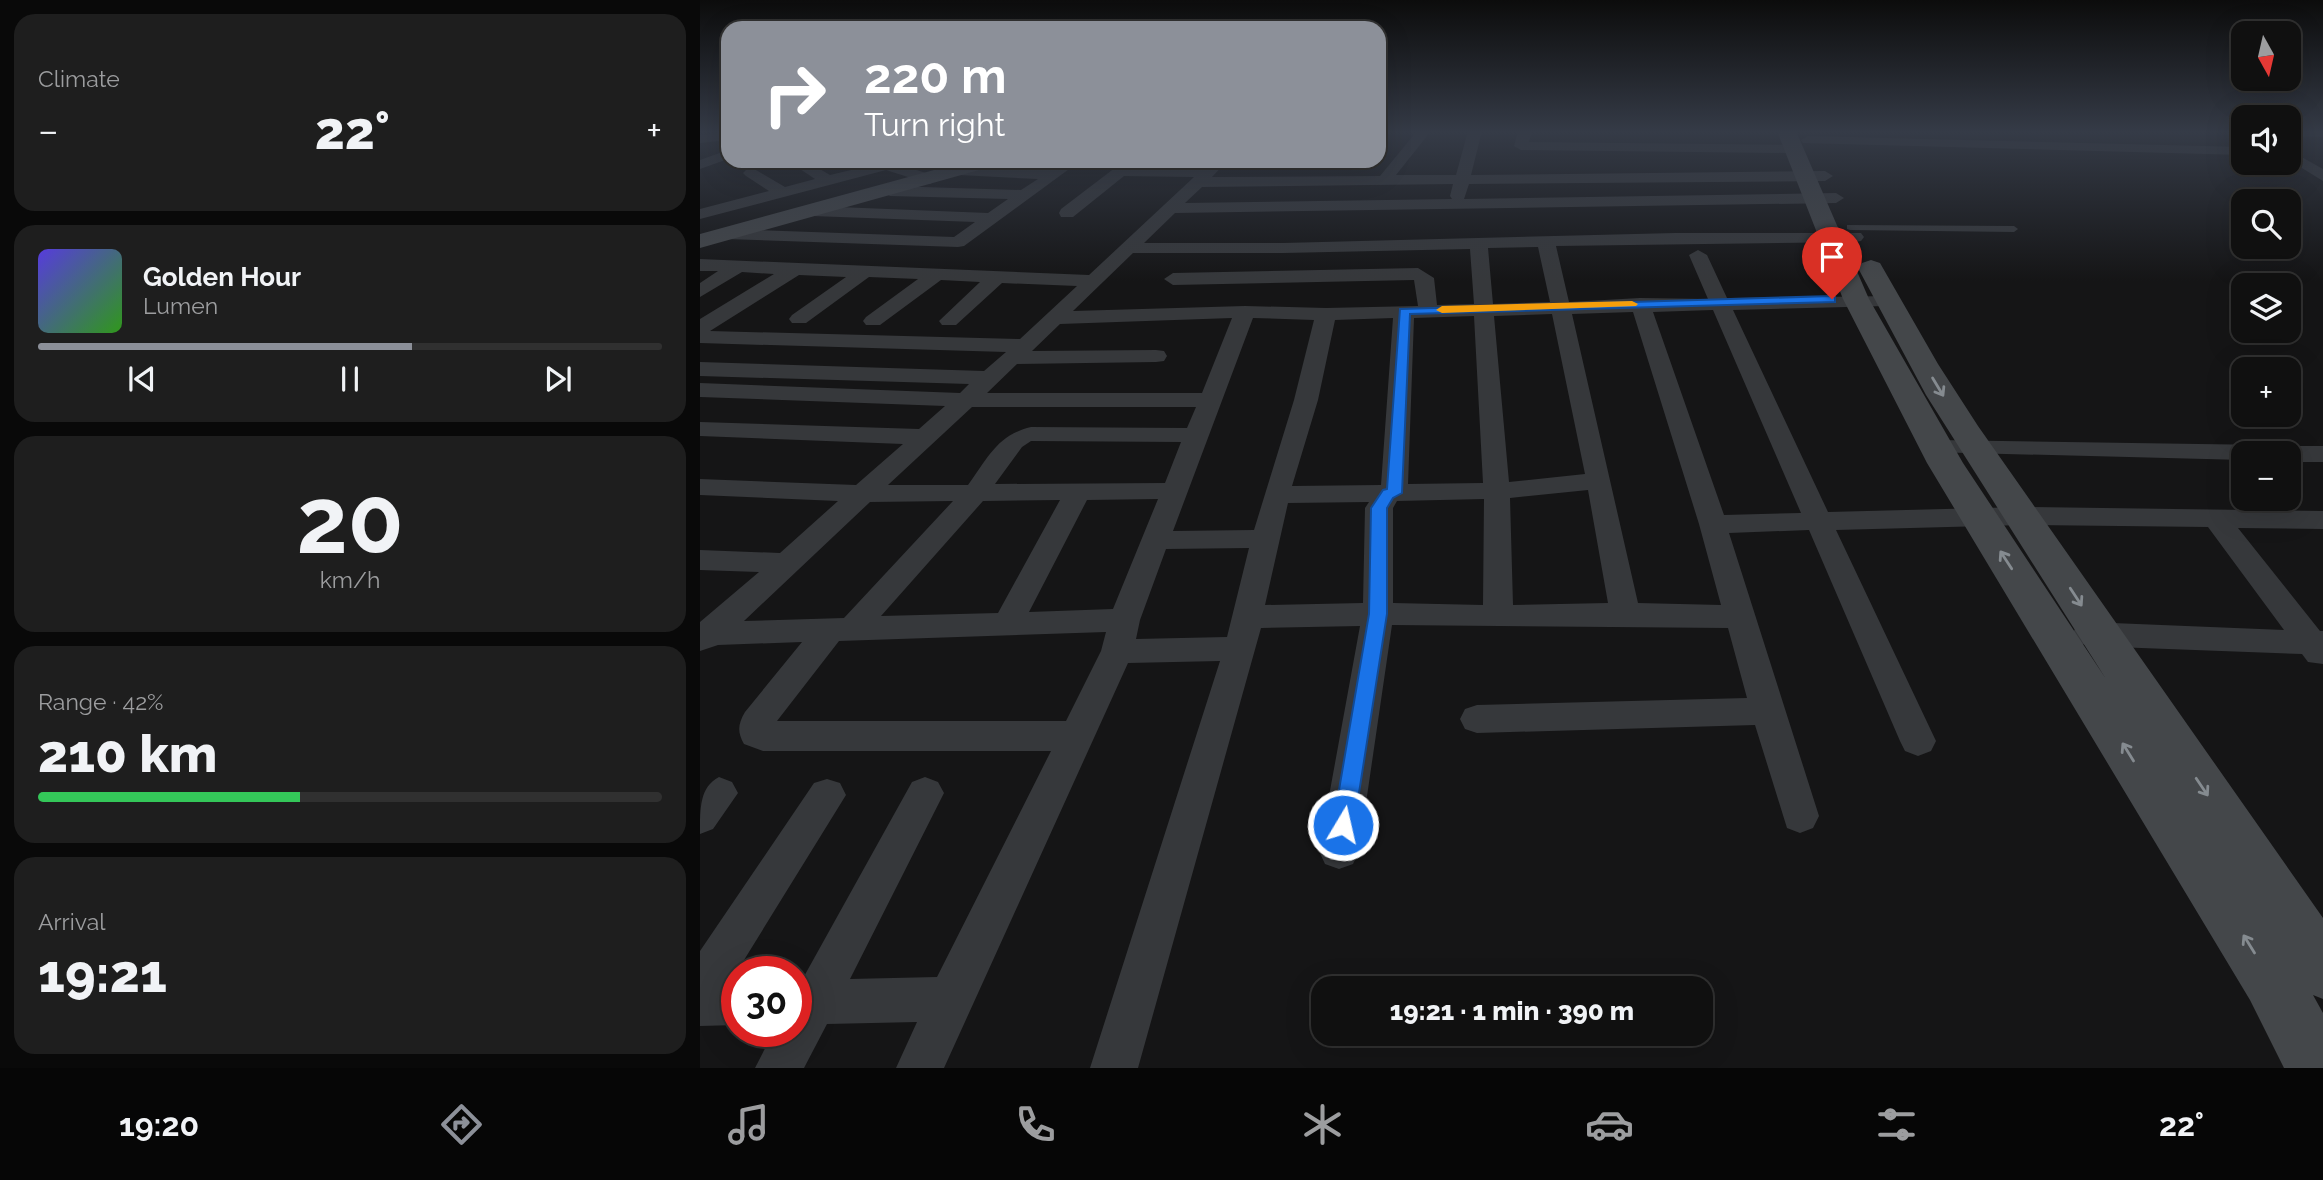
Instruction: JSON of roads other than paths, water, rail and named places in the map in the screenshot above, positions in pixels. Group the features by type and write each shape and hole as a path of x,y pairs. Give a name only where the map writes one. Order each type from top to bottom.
{"main road":[{"path":"711,234 813,211 924,181"},
{"path":"1817,181 1871,299 1956,447 1978,518 2271,979 2318,1068"},
{"path":"1956,447 2023,516 2323,969"}],"street":[{"path":"764,181 782,192"},
{"path":"700,214 824,181"},
{"path":"711,234 958,242 1045,181"},
{"path":"1067,213 1108,181"},
{"path":"703,637 966,400 1198,181"},
{"path":"1378,181 1394,181"},
{"path":"1354,246 1368,206 1381,181"},
{"path":"1453,225 1462,181"},
{"path":"1554,209 1558,181"},
{"path":"1641,181 1642,201"},
{"path":"1722,181 1737,219"},
{"path":"1169,208 1368,206 1453,225 1479,243 1546,241 1737,219 1811,181"},
{"path":"1127,248 1354,246 1453,225 1554,209 1642,201 1737,219 1811,181"},
{"path":"890,191 1024,195"},
{"path":"1249,248 1268,207"},
{"path":"813,211 992,218"},
{"path":"1546,241 1599,481 1625,614"},
{"path":"1479,243 1497,491 1498,616"},
{"path":"1698,255 1917,741"},
{"path":"700,265 1093,281"},
{"path":"700,290 737,267"},
{"path":"700,328 793,270"},
{"path":"799,319 863,273"},
{"path":"1173,279 1418,274 1426,278 1416,311 1391,493 1379,508 1378,614 1339,851"},
{"path":"873,321 935,276"},
{"path":"948,321 997,277"},
{"path":"1054,318 1245,312 1326,314 1871,299"},
{"path":"1640,304 1713,524 1800,816"},
{"path":"920,1068 1120,636 1245,312"},
{"path":"1114,1068 1244,633 1268,539 1276,495 1306,400 1326,314"},
{"path":"700,337 1156,356"},
{"path":"706,374 762,339"},
{"path":"706,374 989,378"},
{"path":"700,390 966,400 1211,400"},
{"path":"1045,400 1022,426 1017,439 976,493 841,630 757,722 756,734 1076,736"},
{"path":"700,429 925,437"},
{"path":"1017,439 1031,435 1197,435"},
{"path":"1956,447 2231,452"},
{"path":"2301,454 2323,454"},
{"path":"1276,495 1497,491 1599,481"},
{"path":"700,487 863,494 1175,491"},
{"path":"1007,624 1078,492"},
{"path":"1713,524 2023,516 2323,520"},
{"path":"2216,519 2319,648"},
{"path":"1156,540 1268,539"},
{"path":"700,560 786,564"},
{"path":"703,637 1007,624 1120,636 1244,633 1378,614 1740,617"},
{"path":"2053,633 2319,648"},
{"path":"1477,719 1768,711"},
{"path":"812,991 925,793"},
{"path":"700,990 827,794"},
{"path":"2271,979 2323,982"},
{"path":"812,1002 950,999"},
{"path":"700,1004 721,1003"},
{"path":"779,1068 788,1047"}],"lane":[{"path":"1827,181 2014,229"}]}
